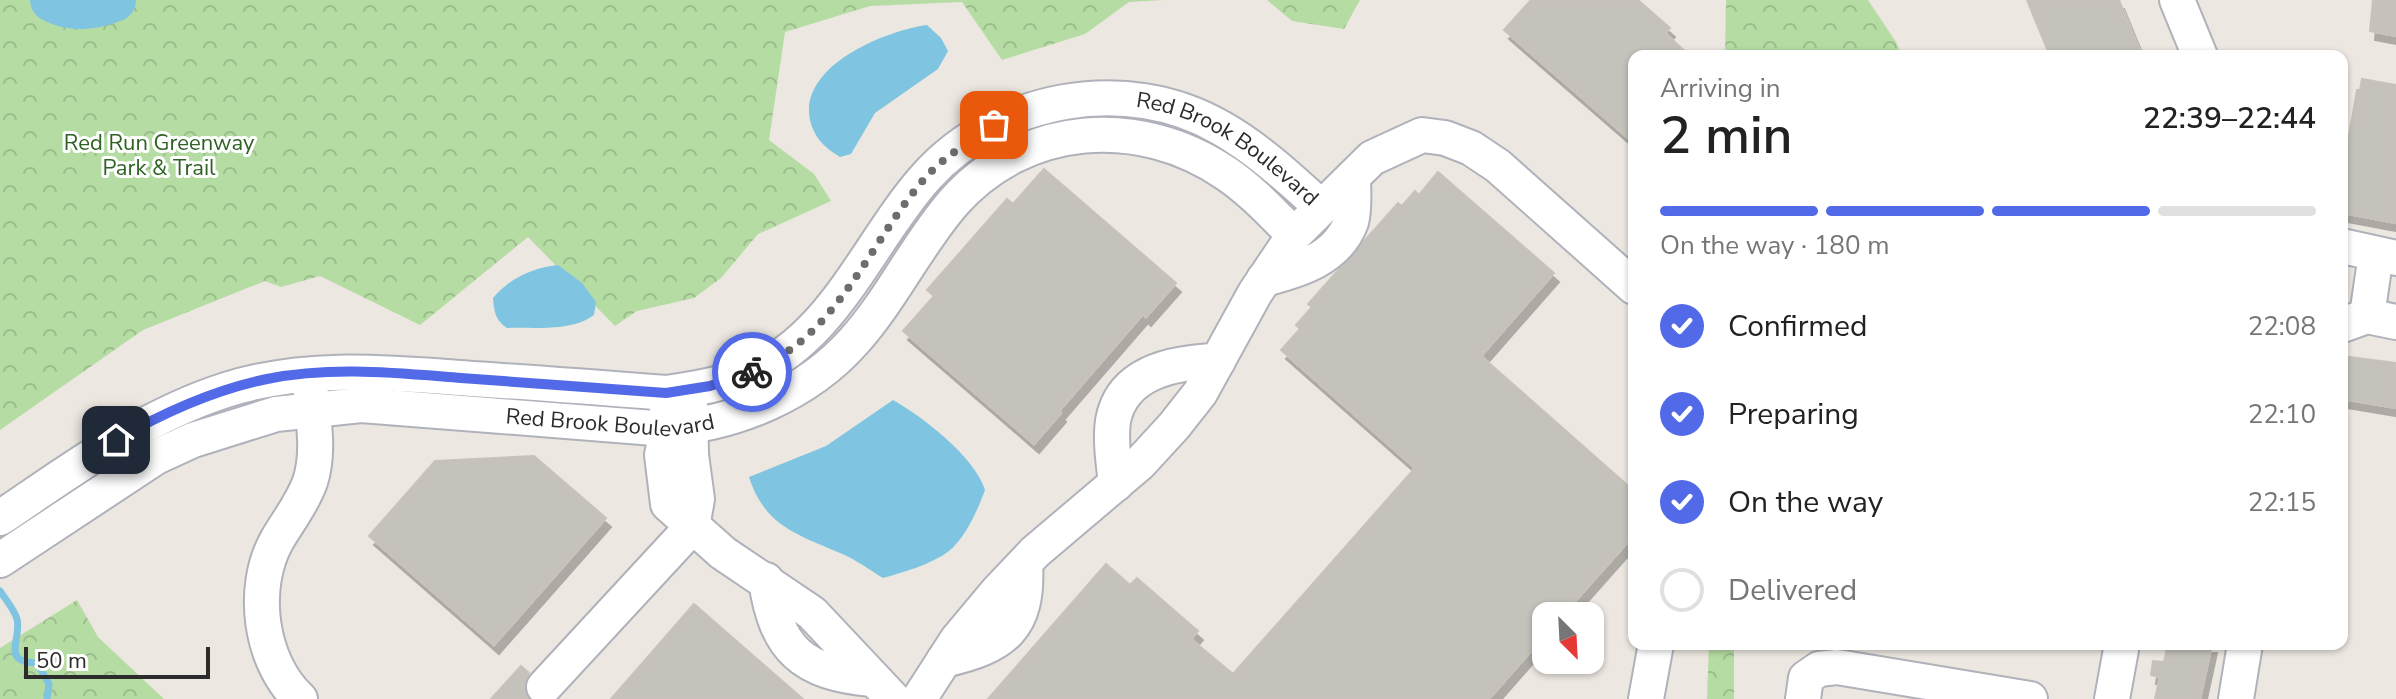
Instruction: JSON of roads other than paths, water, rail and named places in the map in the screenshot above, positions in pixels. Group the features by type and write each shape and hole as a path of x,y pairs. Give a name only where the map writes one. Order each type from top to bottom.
{"street":[{"path":"2177,0 2198,50"},
{"name":"Red Brook Boulevard","path":"0,560 134,470 193,440 276,414 361,405 679,428 758,409 827,366 855,340 933,228 979,178 1009,157 1041,144 1076,136 1115,134 1150,139 1177,148 1202,158 1229,175 1294,235 1321,207 1250,147 1189,113 1149,102 1110,98 1069,100 1029,110 994,125 970,140 928,175 905,202 830,311 807,335 776,359 746,375 678,391 362,371 309,373 240,386 179,408 93,453 5,514"},
{"path":"1321,207 1372,158 1422,135 1445,138 1471,148 1498,166 1628,282"},
{"path":"1264,279 1315,263 1336,246 1351,221 1353,177"},
{"path":"919,699 944,660 975,653 992,645 1010,629 1024,608 1027,588 1025,563 1116,484 1174,426 1200,393 1264,279 1294,235"},
{"path":"2348,247 2386,256 2368,321"},
{"path":"1116,484 1113,419 1123,397 1143,377 1162,368 1187,362 1218,361"},
{"path":"300,699 281,675 267,643 261,590 276,542 298,509 310,483 315,459 309,373"},
{"path":"678,391 679,428 662,455 668,504 723,553 766,580 770,609 779,632 798,654 821,670 883,689"},
{"path":"544,687 692,527"},
{"path":"1646,699 1655,650"},
{"path":"2112,699 2121,650"},
{"path":"2236,699 2244,650"},
{"path":"1803,699 1806,678 1819,669 1837,667 2030,699"}],"water":[{"path":"927,25 941,38 948,51 938,69 875,113 851,154 840,157 830,150 817,137 810,120 810,101 818,83 848,54 868,43"},
{"path":"558,265 582,283 596,302 594,315 564,326 507,328 503,325 496,315 493,298 522,275"},
{"path":"893,400 933,427 959,452 971,464 985,490 966,531 949,551 926,564 883,578 851,558 796,534 773,518 756,494 749,477 826,446"}],"waterway":[{"path":"52,0 83,7 114,0"},
{"path":"0,591 17,619 16,654 19,659 37,663 49,684 47,699"}],"park label":[{"name":"Red Run Greenway Park & Trail","path":"159,156"}]}
